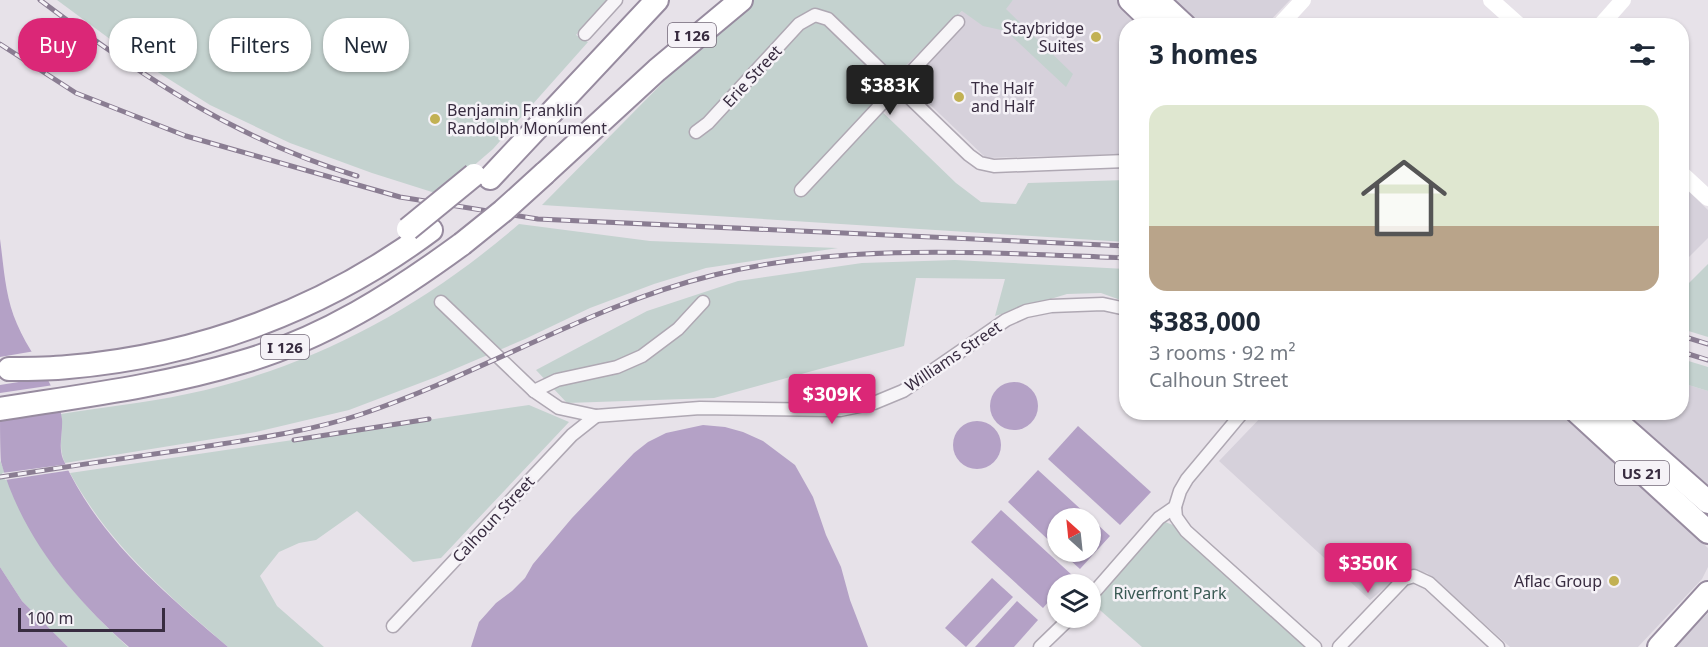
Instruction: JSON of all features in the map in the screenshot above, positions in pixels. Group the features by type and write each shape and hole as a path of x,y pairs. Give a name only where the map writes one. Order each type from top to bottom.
{"highway":[{"name":"I 126","path":"67,361 207,328 279,303 344,271 482,176 636,0"},
{"path":"4,370 175,350 211,342 248,330 327,296 407,248 431,230 657,0"},
{"name":"I 126","path":"0,409 195,375 244,362 325,330 380,300 462,244 523,194 657,70 727,0"},
{"path":"657,70 741,0"},
{"path":"1130,0 1149,18"},
{"path":"1157,0 1176,18"},
{"name":"US 21","path":"1585,420 1708,532"},
{"name":"US 21","path":"1615,420 1708,502"},
{"path":"1659,647 1708,593"}],"street":[{"path":"585,34 616,0"},
{"path":"1287,18 1303,0"},
{"path":"1606,18 1623,0"},
{"path":"1495,1 1512,18"},
{"name":"Erie Street","path":"696,132 708,123 799,24 815,15 828,19 897,87"},
{"path":"801,190 958,22"},
{"path":"897,87 980,163 994,165 1119,161"},
{"path":"1689,180 1708,198"},
{"name":"Williams Street","path":"441,302 534,391 559,408 596,416 700,408 840,410 874,403 903,391 1006,320 1026,311 1051,306 1103,304 1119,307"},
{"path":"534,391 557,380 617,367 642,356 678,329 703,302"},
{"name":"Calhoun Street","path":"393,626 572,435 596,416"},
{"path":"1236,420 1187,479 1175,507 1176,517 1186,531 1315,647"},
{"path":"1101,584 1159,518 1175,507"},
{"path":"1339,647 1404,579 1414,576 1429,583 1498,647"},
{"path":"1040,647 1060,628"}],"shaded area":[{"path":"1013,0 1118,0 1136,18 1119,18 1119,154 986,158 897,73 962,11 1005,8"},
{"path":"1176,0 1290,0 1273,18 1195,18"},
{"path":"1689,192 1708,210 1708,238 1689,257"},
{"path":"0,239 13,314 58,402 62,419 63,459 78,488 114,539 135,562 157,585 228,647 129,647 88,608 69,586 36,540 22,515 1,462"},
{"path":"1009,382 1019,382 1034,392 1038,406 1037,415 1028,426 1019,430 1009,430 994,420 990,411 990,401 1000,386"},
{"path":"1689,385 1708,391 1708,487 1634,420 1689,420"},
{"path":"1258,420 1569,420 1708,548 1708,567 1702,579 1638,647 1510,647 1427,573 1415,570 1404,572 1370,600 1219,461"},
{"path":"972,421 982,421 997,431 1001,445 1000,454 991,465 982,469 972,469 957,459 953,450 953,440 963,425"},
{"path":"703,425 725,427 743,432 763,441 795,465 813,497 826,535 841,567 850,600 868,647 471,647 479,622 496,603 525,578 533,564 572,518 634,453 648,442 666,433"},
{"path":"1078,426 1151,492 1120,525 1048,459"},
{"path":"1038,470 1079,508 1047,508 1047,539 1008,502"},
{"path":"1001,510 1047,552 1047,562 1058,562 1071,574 1047,574 1047,603 1043,608 971,542"},
{"path":"1101,528 1110,536 1101,546"},
{"path":"1072,562 1086,562 1080,569"},
{"path":"0,567 22,601 68,647 0,647"},
{"path":"992,578 1013,597 966,647 945,628"},
{"path":"1017,601 1038,620 1014,647 975,647"},
{"path":"1707,614 1708,647 1675,647"}],"green space":[{"path":"57,0 608,0 576,35 588,42 493,149 442,193 372,173 290,143 210,105 158,72 197,72 197,18 109,18 109,38 97,30 97,18 81,18"},
{"path":"751,0 1013,0 1006,9 1073,74 1066,87 1006,31 983,26 962,11 870,100 956,183 981,202 1016,204 1028,183 1119,180 1119,242 542,205 695,50"},
{"path":"519,224 650,241 838,248 706,268 654,284 590,308 436,377 349,410 256,432 65,463 61,451 61,414 187,394 233,383 322,351 405,307 444,282"},
{"path":"955,260 1119,269 1119,299 1101,293 1067,294 995,316 1005,279 916,278 904,346 714,398 567,403 536,370 647,311 738,281 862,263"},
{"path":"1708,264 1708,337 1689,331 1689,283"},
{"path":"1689,361 1708,367 1708,391 1689,385"},
{"path":"529,405 569,422 441,558 413,562 357,511 316,540 299,543 279,552 260,576 277,606 324,647 228,647 161,588 121,546 85,499 70,473"},
{"path":"0,460 23,515 48,558 85,605 128,647 68,647 22,601 0,567"},
{"name":"Riverfront Park","path":"1165,522 1173,525 1306,647 1142,647 1101,611 1101,594 1159,525"}],"pier":[{"path":"35,351 50,377 0,385 0,357"},
{"path":"54,385 63,411 0,421 0,393"},
{"path":"69,464 72,470 5,480 2,473"}],"railway":[{"path":"40,0 115,54 191,103 270,144 357,176"},
{"path":"0,44 76,93 186,136 400,197 538,219 1119,246"},
{"path":"0,477 259,438 342,420 450,380 624,304 714,275 765,265 816,258 919,252 1119,258"},
{"path":"1689,338 1708,344"},
{"path":"1689,354 1708,360"},
{"path":"294,440 429,419"}],"place":[{"name":"Staybridge Suites","path":"1096,37"},
{"name":"The Half and Half","path":"959,97"},
{"name":"Benjamin Franklin Randolph Monument","path":"435,119"},
{"name":"Aflac Group","path":"1614,581"}]}
